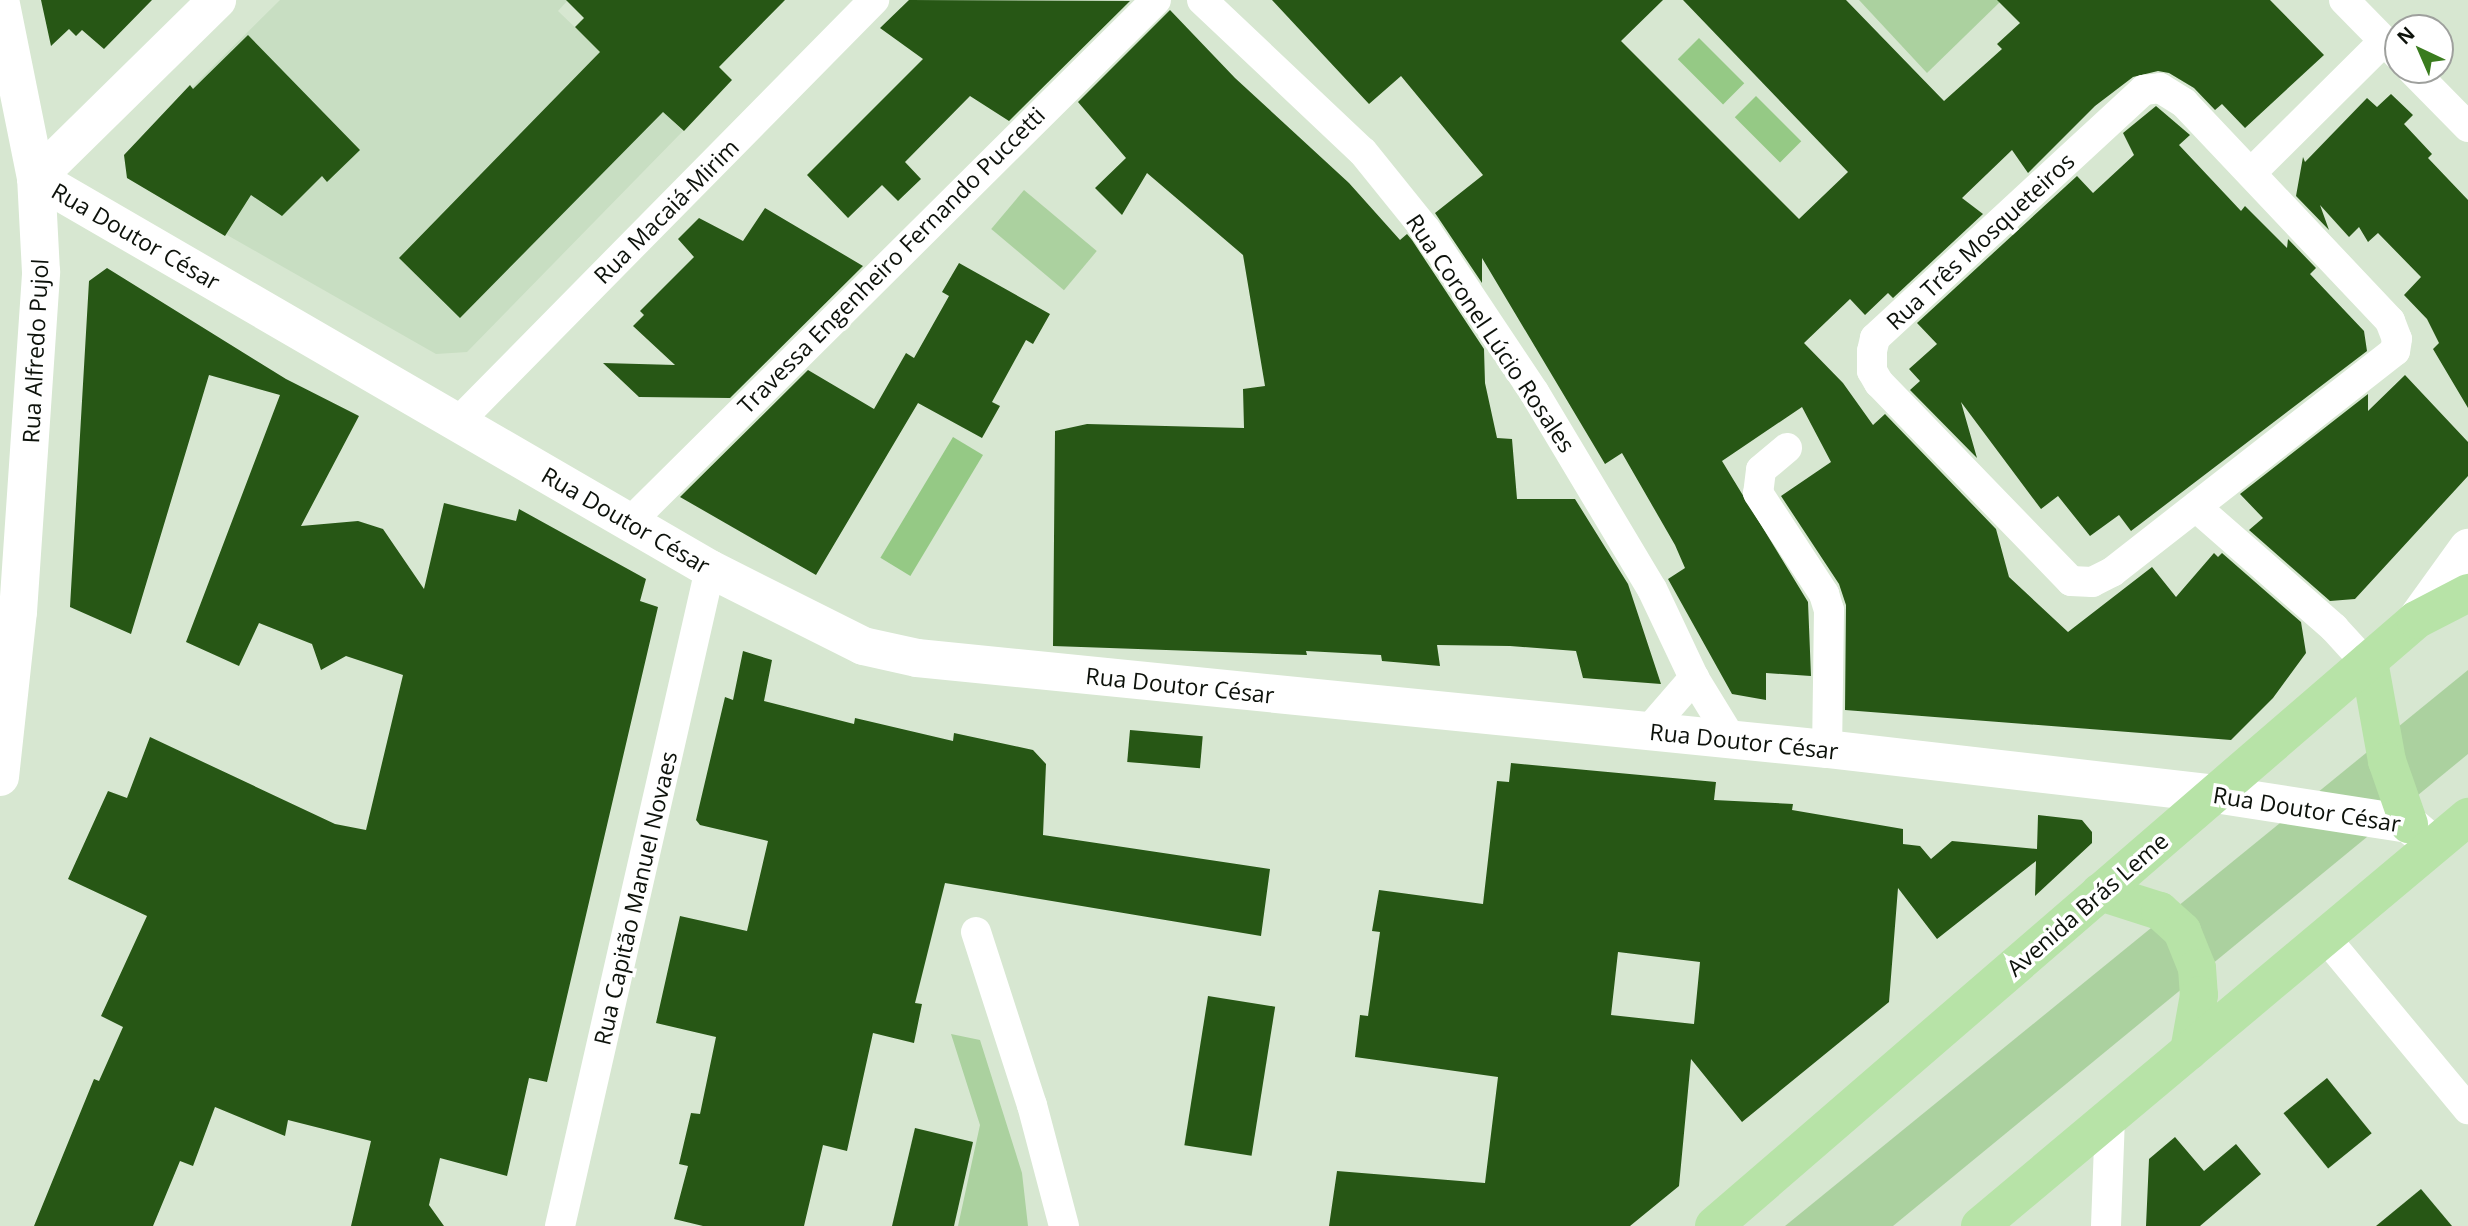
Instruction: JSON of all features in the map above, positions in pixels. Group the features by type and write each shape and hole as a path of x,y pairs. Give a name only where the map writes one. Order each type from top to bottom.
{"main road":[{"name":"Avenida Brás Leme","path":"1714,1226 2416,620 2468,593"},
{"path":"2368,662 2387,761 2421,835"},
{"path":"1980,1226 2325,937 2421,835 2468,817"},
{"path":"2101,892 2160,911 2182,931 2193,951 2198,982 2189,1051"}],"street":[{"name":"Rua Alfredo Pujol","path":"0,777 18,612 41,264 36,178 1,0"},
{"path":"36,178 217,0"},
{"name":"Rua Macaiá-Mirim","path":"458,422 874,0"},
{"name":"Travessa Engenheiro Fernando Puccetti","path":"630,523 1156,0"},
{"name":"Rua Coronel Lúcio Rosales","path":"1202,0 1363,152 1426,230 1534,392 1653,589 1694,678 1732,740"},
{"path":"2344,0 2384,41"},
{"path":"2251,173 2384,54"},
{"path":"2426,84 2468,127"},
{"name":"Rua Três Mosqueteiros","path":"2160,88 2178,98 2251,173 2390,321 2397,340 2395,351 2196,507 2102,579 2071,581 1879,383 1872,371 1875,338 2144,90 2160,88"},
{"name":"Rua Doutor César","path":"36,178 710,569 827,632 863,646 917,658 1827,749 2215,794 2421,835"},
{"path":"41,264 52,243 92,210"},
{"path":"1787,448 1761,470 1758,493 1824,594 1829,610 1827,749"},
{"path":"2196,507 2334,628 2368,662"},
{"path":"2416,620 2468,548"},
{"name":"Rua Capitão Manuel Novaes","path":"560,1226 710,569"},
{"path":"1647,732 1694,678"},
{"path":"976,932 1032,1105 1064,1226"},
{"path":"2325,937 2468,1109"},
{"path":"2106,1226 2110,1117"}],"shaded area":[{"path":"280,0 568,0 558,11 683,131 467,352 436,354 127,178 124,155"},
{"path":"1859,0 2002,0 1927,73"},
{"path":"1699,38 1744,83 1723,104 1678,59"},
{"path":"1756,96 1801,141 1780,162 1735,117"},
{"path":"1024,190 1097,251 1064,290 991,229"},
{"path":"953,437 983,455 910,576 880,558"},
{"path":"2468,670 2468,754 1893,1226 1785,1226"},
{"path":"951,1034 980,1040 1022,1173 1028,1226 958,1226 980,1125"}],"building":[{"path":"41,0 152,0 104,49 82,30 76,36 69,29 51,46"},
{"path":"566,0 785,0 719,67 732,80 684,131 663,112 460,318 399,258 600,52 575,27 584,18"},
{"path":"909,0 1130,1 1009,121 970,96 905,162 921,179 898,201 882,185 848,218 807,175 923,59 880,28"},
{"path":"1272,0 1663,0 1621,41 1799,219 1848,172 1683,0 1846,0 1944,101 2002,49 1997,44 2020,23 1997,0 2270,0 2324,55 2245,128 2222,104 2215,110 2194,88 2169,73 2158,71 2133,77 2095,106 2028,173 2012,150 1962,198 1983,214 1893,298 1888,293 1865,315 1850,299 1804,343 1843,383 1873,425 1885,414 1996,529 2009,577 2068,632 2152,567 2176,597 2214,553 2218,557 2222,553 2301,622 2306,653 2273,698 2231,740 1845,710 1846,605 1839,584 1781,496 1831,462 1802,407 1722,461 1808,602 1811,676 1766,673 1766,700 1732,694 1668,579 1685,568 1675,545 1622,453 1605,464 1482,258 1482,283 1435,213 1483,175 1401,76 1369,104"},
{"path":"1170,10 1235,78 1349,183 1400,240 1407,234 1412,240 1484,349 1485,383 1497,438 1512,439 1517,499 1575,499 1628,584 1661,684 1583,678 1576,651 1510,646 1437,645 1440,666 1382,661 1381,655 1306,651 1307,655 1053,646 1055,431 1087,424 1244,428 1243,389 1265,386 1243,255 1147,173 1122,215 1095,188 1126,158 1078,102"},
{"path":"248,35 360,150 327,182 322,176 282,216 251,195 225,236 127,178 124,155 190,85 193,89"},
{"path":"2391,94 2413,115 2404,124 2432,154 2428,158 2468,200 2468,408 2433,349 2439,343 2427,319 2404,295 2421,277 2378,233 2368,242 2359,227 2349,237 2320,205 2329,230 2296,196 2303,157 2305,162 2367,98 2377,107"},
{"path":"2156,106 2190,135 2179,145 2241,211 2245,206 2287,248 2288,239 2316,268 2310,274 2364,331 2367,351 2131,531 2119,515 2090,536 2058,496 2041,509 1961,402 1977,458 1910,390 1920,381 1909,369 1937,344 1917,323 2077,176 2093,193 2134,155 2123,133"},
{"path":"765,208 863,266 730,398 639,397 603,363 675,365 633,326 644,315 640,311 694,257 678,239 699,218 743,241"},
{"path":"959,263 1050,314 1033,344 1026,340 992,402 1000,406 982,438 918,403 816,575 680,497 808,370 874,409 906,353 914,358 949,296 942,292"},
{"path":"107,268 286,379 359,416 301,526 358,521 383,529 424,589 444,503 516,521 519,509 646,579 640,601 658,607 547,1082 529,1078 507,1176 440,1158 429,1205 444,1226 351,1226 371,1141 288,1120 285,1136 215,1107 193,1166 180,1161 153,1226 34,1226 94,1079 99,1081 123,1027 101,1016 147,916 68,879 108,791 127,798 150,737 335,824 366,830 403,675 346,656 321,670 312,644 259,623 239,666 186,642 280,395 209,375 131,634 70,607 89,281"},
{"path":"2405,375 2468,442 2468,476 2355,599 2330,601 2249,530 2263,518 2240,494 2368,394 2368,411"},
{"path":"743,651 772,660 764,701 854,724 855,718 953,741 954,733 1033,750 1046,764 1043,835 1270,869 1261,936 945,883 915,1003 922,1004 914,1043 873,1033 847,1151 823,1145 804,1226 703,1226 674,1219 688,1166 679,1164 691,1113 700,1114 716,1037 656,1023 680,916 747,931 768,841 700,825 696,820 725,697 733,700"},
{"path":"1130,730 1203,736 1200,768 1127,762"},
{"path":"1511,763 1716,782 1714,800 1793,804 1792,810 1903,829 1903,844 1920,846 1931,859 1952,841 2037,849 2038,815 2082,820 2092,832 2092,843 2035,896 2036,861 1937,939 1898,888 1889,1002 1742,1122 1691,1059 1679,1186 1630,1226 1329,1226 1337,1171 1485,1183 1498,1077 1355,1057 1360,1015 1368,1016 1380,932 1372,931 1379,890 1483,904 1497,781 1509,782","holes":["1618,952 1700,962 1694,1024 1611,1015"]},
{"path":"1208,996 1275,1007 1252,1156 1184,1145"},
{"path":"2327,1078 2372,1133 2328,1168 2283,1113"},
{"path":"915,1128 973,1142 954,1226 892,1226"},
{"path":"2175,1137 2204,1171 2236,1144 2261,1174 2200,1226 2146,1226 2149,1159"},
{"path":"2421,1189 2452,1226 2376,1226"}]}
